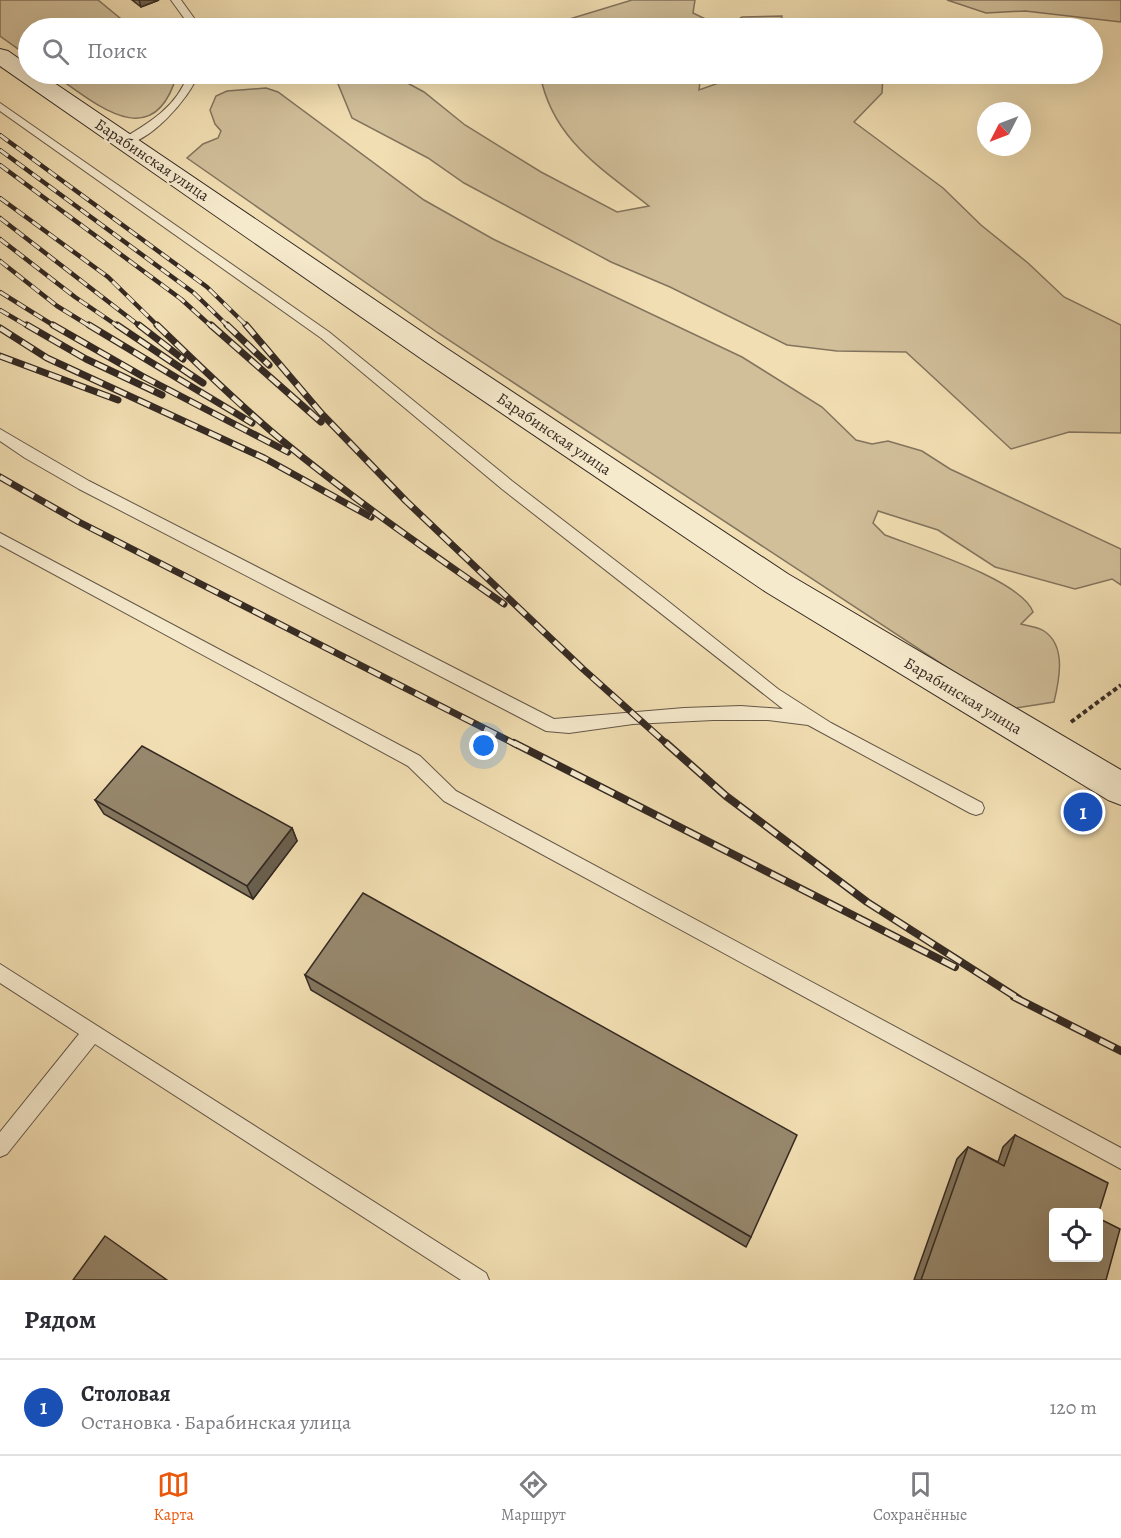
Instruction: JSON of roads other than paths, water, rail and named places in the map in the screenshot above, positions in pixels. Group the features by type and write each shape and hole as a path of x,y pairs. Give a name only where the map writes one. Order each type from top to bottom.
{"main road":[{"name":"Барабинская улица","path":"0,56 18,68"},
{"name":"Барабинская улица","path":"40,84 446,362 777,583 1121,789"}],"lane":[{"path":"176,0 189,18"},
{"path":"124,142 161,120 183,94 188,84"},
{"path":"0,106 325,335 507,485 659,602 772,694 825,728 976,808"},
{"path":"0,434 30,455 84,485 552,726 568,728 615,719 763,714 799,717 825,728"},
{"path":"0,538 414,761 450,796 1121,1159"},
{"path":"0,973 479,1280"},
{"path":"0,1147 93,1032"}],"railway":[{"path":"0,135 207,287 246,325"},
{"path":"0,150 194,293 229,327"},
{"path":"0,165 181,299 212,327"},
{"path":"0,198 108,277 159,327"},
{"path":"0,218 141,327"},
{"path":"0,239 75,297 119,327"},
{"path":"0,261 57,306 91,327"},
{"path":"0,292 56,327"},
{"path":"0,310 29,327"},
{"path":"27,325 86,359 162,395"},
{"path":"53,325 142,376 288,452"},
{"path":"89,325 252,423"},
{"path":"117,325 203,383"},
{"path":"139,325 183,359"},
{"path":"157,325 284,442 392,525 504,604"},
{"path":"211,325 321,422"},
{"path":"227,325 269,365"},
{"path":"246,325 322,414 406,501 583,669 668,745"},
{"path":"0,328 47,358 264,458 371,517"},
{"path":"0,356 118,400"},
{"path":"0,477 79,522 517,745"},
{"path":"514,743 955,967"},
{"path":"666,743 726,796 867,902 1019,999"},
{"path":"1014,997 1121,1051"}],"place":[{"name":"Столовая","path":"1083,812"}]}
